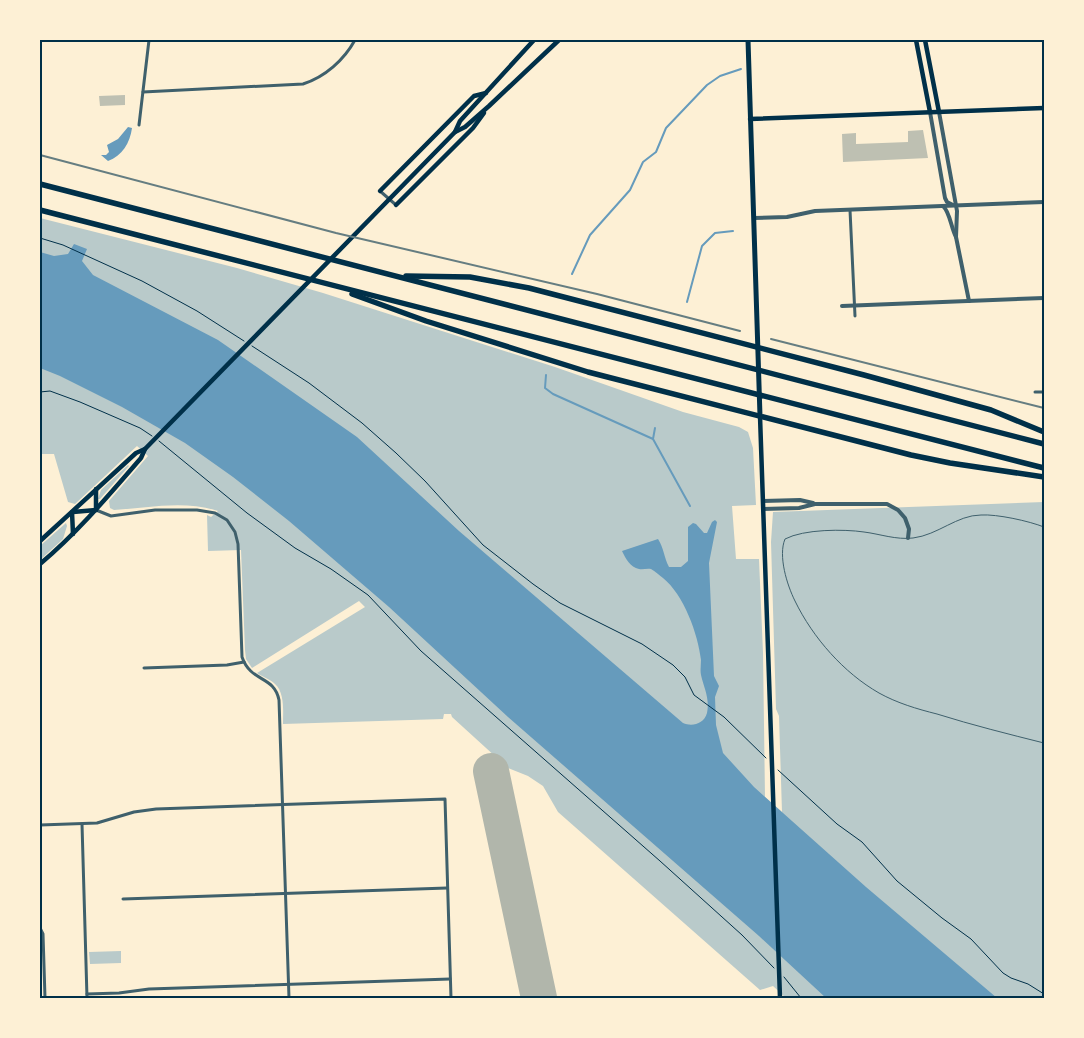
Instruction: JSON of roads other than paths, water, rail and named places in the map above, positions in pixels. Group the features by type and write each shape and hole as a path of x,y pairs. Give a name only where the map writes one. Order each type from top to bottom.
{"highway":[{"path":"40,184 1044,444"},
{"path":"40,210 1044,468"},
{"path":"396,275 470,278 512,285 991,410 1044,432"},
{"path":"322,282 426,321 547,360 911,455 950,463 1044,477"}],"main road":[{"path":"455,132 460,121 534,40"},
{"path":"40,564 96,510 141,458 145,449 455,132 489,106 558,40"},
{"path":"748,40 780,998"},
{"path":"916,40 930,112"},
{"path":"925,40 939,112"},
{"path":"380,192 474,96 487,92"},
{"path":"396,205 473,128 489,106"},
{"path":"750,119 1044,108"},
{"path":"40,541 136,453 145,449"},
{"path":"96,489 96,510"},
{"path":"72,512 96,510"},
{"path":"72,512 73,534"}],"street":[{"path":"139,125 150,40"},
{"path":"143,92 304,84 319,78 329,70 345,54 355,40"},
{"path":"930,112 945,198 948,203 956,206"},
{"path":"939,112 956,206 956,237 969,301"},
{"path":"380,192 396,205"},
{"path":"754,218 782,217 806,212 1044,202"},
{"path":"943,206 947,210 951,229 956,237"},
{"path":"850,210 855,316"},
{"path":"842,306 1044,298"},
{"path":"1035,392 1044,392"},
{"path":"763,500 800,500 815,504"},
{"path":"763,508 799,508 815,504 887,504 898,510 905,518 909,529 908,538"},
{"path":"96,510 111,516 139,511 208,511 223,517 229,522 237,537 241,646 244,662 254,676 273,686 279,697 290,998"},
{"path":"144,668 227,665 244,662"},
{"path":"40,825 96,823 134,812 156,809 445,799 451,998"},
{"path":"82,824 87,996 149,989 450,979"},
{"path":"123,899 447,888"},
{"path":"40,928 43,934 45,998"}],"lane":[{"path":"1044,527 993,515 974,515 936,532 908,538 844,530 796,534 785,539 783,546 786,578 792,596 805,619 841,664 866,685 880,693 920,709 1044,743"}],"water":[{"path":"128,127 132,128 127,144 117,156 108,161 101,155 106,155 109,152 107,145 118,139"},
{"path":"74,244 87,249 82,261 93,275 218,340 357,437 459,531 683,723 690,725 697,724 703,720 707,713 708,703 701,675 701,660 697,639 689,616 671,585 651,569 640,569 631,565 622,551 658,539 669,567 681,567 688,561 688,527 693,523 704,533 707,533 712,522 715,520 717,522 709,563 714,676 719,686 715,697 716,725 723,753 754,787 866,887 997,998 826,998 759,936 508,717 389,607 289,521 233,477 185,443 122,407 40,368 40,252 54,256 68,254"}],"waterway":[{"path":"572,274 590,235 630,190 643,162 656,152 666,128 707,85 720,76 741,69"},
{"path":"687,302 702,246 715,233 733,231"},
{"path":"546,375 545,388 553,394 653,439"},
{"path":"655,428 653,439 690,506"}],"railway":[{"path":"40,155 336,233 597,294 740,331"},
{"path":"771,339 1044,408"}]}
